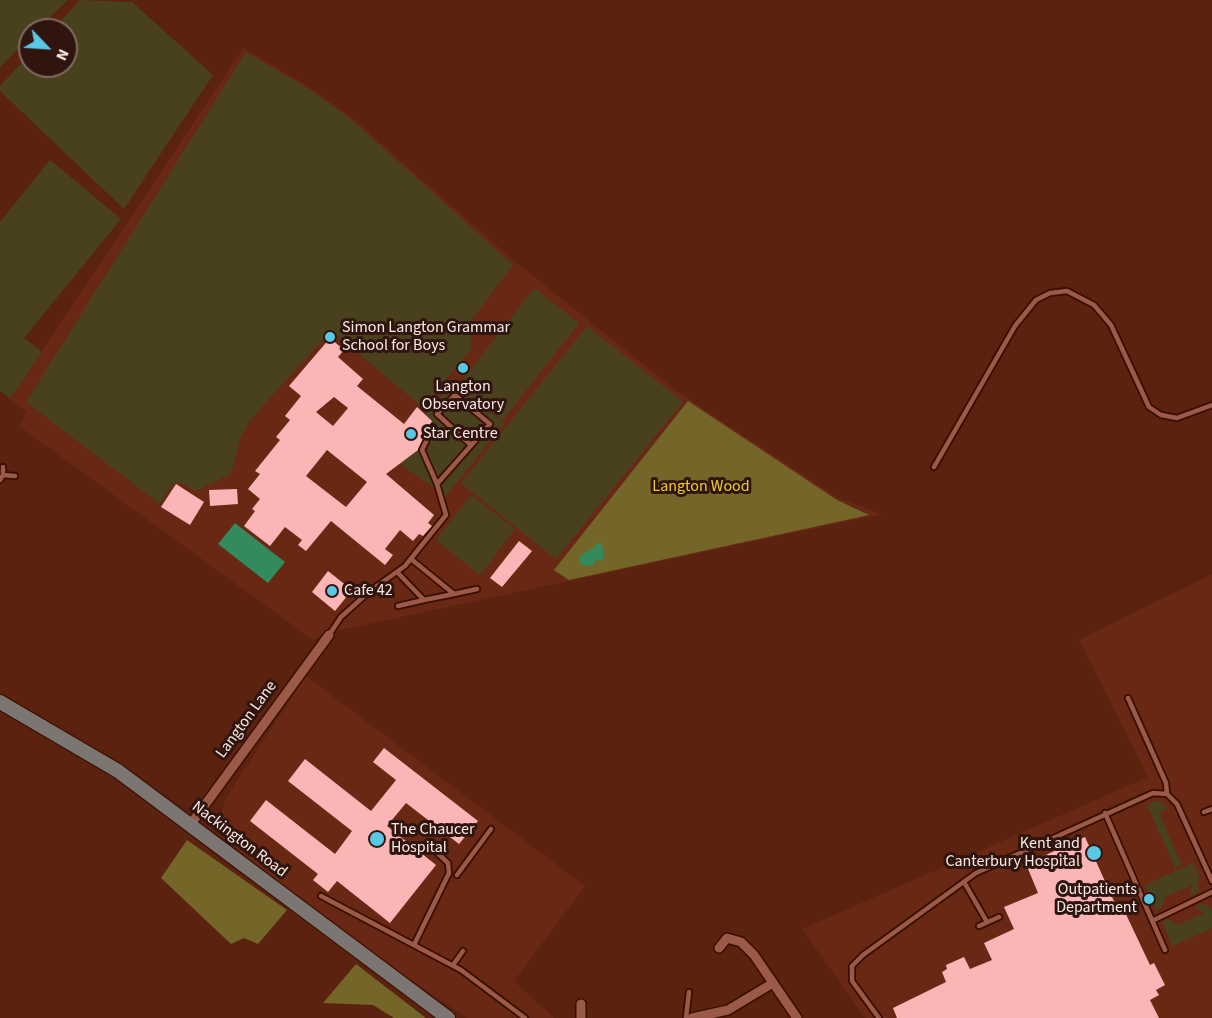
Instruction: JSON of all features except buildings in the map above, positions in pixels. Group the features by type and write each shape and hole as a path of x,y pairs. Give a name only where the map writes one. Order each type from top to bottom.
{"main road":[{"name":"Nackington Road","path":"0,702 118,771 448,1018"}],"street":[{"name":"Langton Lane","path":"191,824 329,636"},
{"path":"719,948 727,938 741,942 754,955 797,1018"},
{"path":"692,1018 728,1010 773,983"},
{"path":"580,1004 581,1018"}],"lane":[{"path":"934,467 1015,326 1036,300 1050,293 1067,291 1094,305 1111,325 1149,407 1161,415 1177,418 1212,405"},
{"path":"437,484 490,424 455,395 437,414 471,445"},
{"path":"329,636 341,617 411,559 446,515 437,484 422,450 433,427"},
{"path":"3,467 2,477 15,476"},
{"path":"411,559 454,594"},
{"path":"397,572 424,600"},
{"path":"398,606 477,590"},
{"path":"1128,698 1166,783 1167,794 1177,804 1212,881"},
{"path":"879,1018 852,981 852,966 976,873 1153,793 1167,794"},
{"path":"1204,812 1212,809"},
{"path":"1105,813 1165,950"},
{"path":"449,873 460,876 491,830"},
{"path":"414,945 449,873 448,863 430,846"},
{"path":"964,882 987,922"},
{"path":"1152,921 1212,892"},
{"path":"321,896 453,965 500,997 525,1018"},
{"path":"979,926 999,917"},
{"path":"453,965 463,951"},
{"path":"686,1018 689,992"}],"shaded area":[{"path":"0,0 68,0 49,18 18,18 18,49 0,67"},
{"path":"80,0 132,2 213,75 124,209 0,91 0,86 18,67 18,78 78,78 78,18 63,18"},
{"name":"Simon Langton Grammar School for Boys","path":"243,48 306,85 351,117 506,254 674,389 838,498 882,514 341,630 313,640 19,426 27,412 10,399"},
{"path":"246,52 312,91 353,121 513,265 470,322 471,349 423,408 331,330 250,420 241,436 231,474 195,491 179,482 173,483 160,504 26,402"},
{"path":"50,160 121,219 24,338 42,352 10,399 0,391 0,222"},
{"path":"534,288 579,323 503,420 464,391 504,423 446,496 396,461 418,423 453,382 458,386"},
{"path":"587,326 683,402 556,559 461,483"},
{"path":"471,495 515,529 480,575 436,540"},
{"path":"235,523 285,562 268,583 218,544"},
{"path":"597,543 602,544 604,561 596,559 593,566 582,565 579,561 580,556 595,547"},
{"name":"Kent and Canterbury Hospital","path":"1212,574 1212,1018 865,1018 802,929 1148,777 1079,640"},
{"name":"The Chaucer Hospital","path":"306,676 585,886 514,981 554,1018 467,1018 330,925 238,850 224,828 222,809 228,794"},
{"path":"1155,801 1161,802 1168,809 1159,813 1182,865 1175,868 1147,805"},
{"path":"1193,863 1200,877 1197,885 1200,891 1189,896 1193,885 1166,896 1161,908 1156,910 1145,885"},
{"path":"1206,904 1212,911 1212,928 1172,946 1162,921 1167,919 1179,924 1204,913 1194,907"}],"green space":[{"name":"Langton Wood","path":"688,401 837,500 869,515 569,580 554,570"},
{"path":"187,840 287,910 258,944 244,938 231,944 161,878"},
{"path":"356,964 426,1018 394,1018 373,1005 323,1003"}],"place":[{"name":"Simon Langton Grammar School for Boys","path":"330,337"},
{"name":"Langton Observatory","path":"463,368"},
{"name":"Star Centre","path":"411,434"},
{"name":"Cafe 42","path":"332,591"},
{"name":"The Chaucer Hospital","path":"377,839"},
{"name":"Kent and Canterbury Hospital","path":"1094,853"},
{"name":"Outpatients Department","path":"1149,899"}]}
